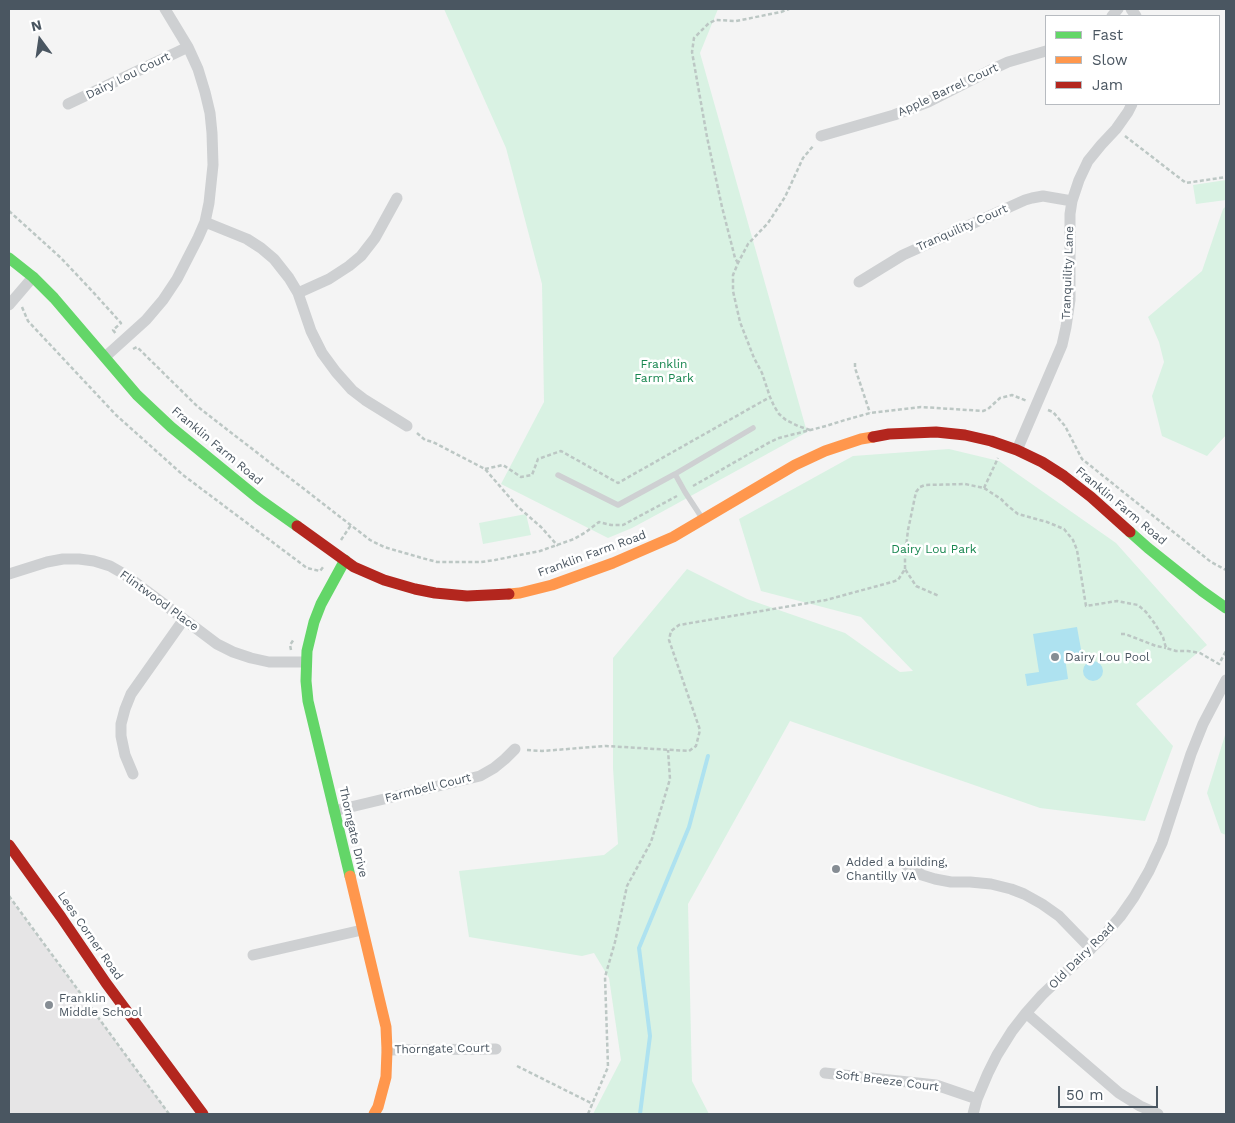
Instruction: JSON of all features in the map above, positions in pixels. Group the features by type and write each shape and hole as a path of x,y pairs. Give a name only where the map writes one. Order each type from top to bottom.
{"main road":[{"name":"Franklin Farm Road","path":"9,258 33,277 54,298 137,394 171,427 260,499 354,567 384,580 415,589 467,596 499,596 552,585 613,563 673,537 795,466 825,451 861,439 889,434 936,432 965,435 991,441 1017,450 1042,462 1091,497 1148,548 1226,608"},
{"name":"Thorngate Drive","path":"345,560 321,604 314,622 307,651 306,681 308,701 386,1027 388,1050 386,1077 374,1114"},
{"name":"Lees Corner Road","path":"9,845 200,1113"}],"street":[{"path":"105,357 146,320 163,300 190,256 205,222 209,203 213,165 210,113 198,69 188,47 166,9"},
{"name":"Dairy Lou Court","path":"68,104 188,47"},
{"name":"Apple Barrel Court","path":"821,136 894,115 928,102 1008,62 1045,51"},
{"name":"Tranquility Lane","path":"1017,450 1062,345 1066,327 1070,300 1069,233 1072,201 1088,161 1116,128 1132,105"},
{"name":"Tranquility Court","path":"859,282 903,255 1025,200 1043,196 1072,201"},
{"path":"298,293 329,279 361,256 375,238 397,198"},
{"path":"205,222 247,239 274,259 290,278 298,293 311,331 322,353 336,372 352,390 365,400 407,426"},
{"path":"11,302 33,277"},
{"name":"Flintwood Place","path":"9,574 63,559 94,561 110,566 124,574 218,644 233,652 269,662 306,662"},
{"path":"133,774 125,755 121,736 121,724 125,709 131,694 184,619"},
{"name":"Old Dairy Road","path":"973,1114 988,1072 1012,1031 1042,995 1091,949 1120,917 1134,897 1162,843 1191,754 1226,680"},
{"name":"Farmbell Court","path":"334,811 480,776 494,768 514,749"},
{"path":"906,865 922,875 935,880 991,884 1024,894 1059,916 1091,949"},
{"path":"254,955 362,930"},
{"path":"1026,1013 1119,1094 1158,1114"},
{"name":"Thorngate Court","path":"388,1050 496,1048"},
{"name":"Soft Breeze Court","path":"825,1073 936,1085 978,1099"}],"lane":[{"path":"558,475 618,505 753,428"},
{"path":"675,474 703,520"}],"path":[{"path":"738,263 722,207 707,137 692,52 694,38 709,23 716,20 736,21 790,9"},
{"path":"1116,128 1186,183 1226,177"},
{"path":"811,430 786,420 779,414 770,397 740,322 733,291 733,275 748,244 768,223 785,198 803,158 821,136"},
{"path":"9,211 61,258 115,317 120,323 113,330 122,342"},
{"path":"11,302 21,305 28,321 116,415 183,475 307,568 320,571 324,566"},
{"path":"855,363 870,413"},
{"path":"485,469 503,465 522,477 532,475 538,459 561,451 618,483 770,397"},
{"path":"407,426 425,440 433,442 485,469 517,506 541,527 558,546"},
{"path":"984,488 998,458"},
{"path":"514,749 542,751 606,746 689,751 696,746 700,730 669,640 671,631 679,625 826,600 898,580 905,569 908,530 916,492 925,485 965,484 984,488 1001,499 1018,514 1064,529 1078,550 1086,606 1117,600 1138,605 1155,624 1163,637 1166,648"},
{"path":"339,544 351,526"},
{"path":"905,569 916,586 939,596"},
{"path":"1121,634 1176,651 1200,653 1220,664 1226,651"},
{"path":"588,1114 608,1067 605,977 627,886 650,842 670,778 668,750"},
{"path":"9,896 169,1114"},
{"path":"517,1066 593,1104"}],"shaded area":[{"name":"Franklin Middle School","path":"9,897 169,1114 9,1114"}],"green space":[{"name":"Franklin Farm Park","path":"444,9 718,9 700,53 807,432 632,528 608,538 501,484 544,402 542,284 506,148"},
{"path":"1226,180 1226,200 1196,204 1193,185"},
{"path":"1226,206 1226,435 1207,456 1162,436 1152,396 1164,362 1159,342 1148,317 1202,271 1223,209"},
{"name":"Dairy Lou Park","path":"949,449 999,461 1116,543 1207,645 1136,704 1173,746 1145,821 1040,808 790,721 688,904 692,1081 709,1114 593,1114 621,1060 609,978 594,953 582,956 469,937 459,871 604,855 618,844 613,768 613,658 687,569 747,599 845,633 900,672 913,671 861,617 761,591 739,519 853,456"},
{"path":"526,514 531,535 483,544 479,523"},
{"path":"1226,732 1226,835 1221,833 1207,793"}],"water":[{"name":"Dairy Lou Pool","path":"1077,627 1082,655 1065,658 1068,679 1027,686 1025,674 1039,672 1033,634"},
{"name":"Dairy Lou Pool","path":"1093,661 1100,664 1103,671 1100,678 1093,681 1086,678 1083,671 1086,664"}],"waterway":[{"path":"640,1114 650,1036 639,948 689,827 708,756"}],"traffic: fast":[{"path":"9,258 33,277 54,298 137,395 171,427 259,499 297,526"},
{"path":"1130,532 1202,591 1226,608"},
{"path":"345,560 321,604 314,622 307,651 306,681 308,701 350,876"}],"traffic: slow":[{"path":"509,594 552,585 613,563 673,537 795,465 825,451 873,437"},
{"path":"350,876 386,1027 386,1077 378,1107 374,1114"}],"traffic: jam":[{"path":"873,437 889,434 936,432 965,435 1017,450 1042,462 1064,476 1130,532"},
{"path":"297,526 354,567 384,580 435,593 467,596 509,594"},
{"path":"9,845 106,983 203,1114"}],"place":[{"name":"Dairy Lou Pool","path":"1055,657"},
{"name":"Added a building, Chantilly VA","path":"836,869"},
{"name":"Franklin Middle School","path":"49,1005"}]}
